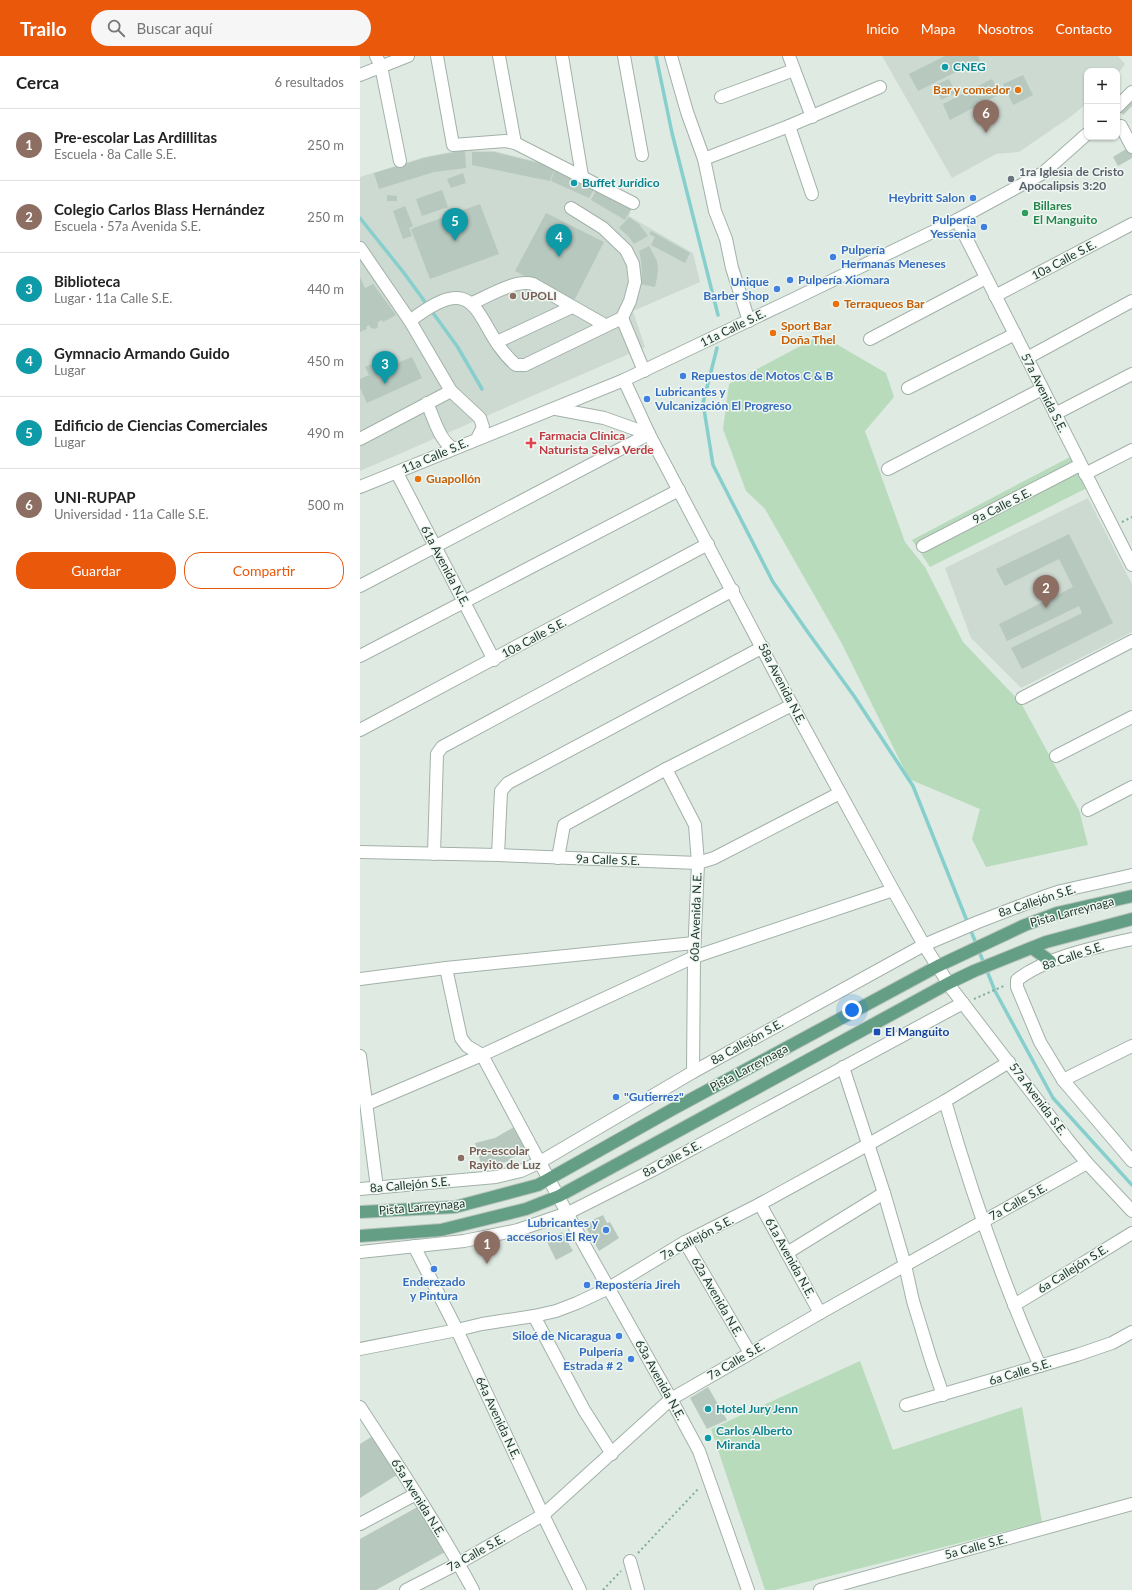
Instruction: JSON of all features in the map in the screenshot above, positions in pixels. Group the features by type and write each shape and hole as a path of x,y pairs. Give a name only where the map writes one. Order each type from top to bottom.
{"main road":[{"name":"Pista Larreynaga","path":"360,1212 455,1207 527,1189 550,1180 673,1109 938,966 1025,925 1058,914 1132,896"},
{"name":"Pista Larreynaga","path":"360,1236 441,1230 526,1210 559,1196 949,983 974,971 1046,942 1132,919"},
{"path":"1032,948 1050,961"}],"street":[{"path":"360,75 379,61 408,56"},
{"path":"437,56 453,145 505,141 515,143 633,203"},
{"path":"499,56 515,143"},
{"path":"562,56 582,176"},
{"path":"624,56 642,155"},
{"path":"671,56 687,112 704,159 715,211 726,239 732,268 749,321"},
{"path":"788,56 812,117"},
{"path":"379,61 400,161"},
{"path":"721,97 794,70"},
{"path":"704,159 812,117 880,87"},
{"path":"1120,104 1132,92"},
{"path":"789,126 812,194"},
{"path":"1121,126 1131,143"},
{"name":"11a Calle S.E.","path":"360,487 453,448 556,409 624,380 749,321 957,220 1043,173 1084,137"},
{"path":"410,321 440,301 456,297 472,303 507,357 516,366 525,365 622,318 630,301 635,282 633,264 626,250 603,228 571,208"},
{"name":"57a Avenida S.E.","path":"957,220 1132,565"},
{"name":"10a Calle S.E.","path":"995,296 1132,224"},
{"path":"360,248 410,321 451,391 480,418 482,422 482,431 477,439"},
{"path":"870,339 986,278"},
{"path":"472,303 525,282 533,284 605,326"},
{"path":"1027,358 1132,301"},
{"path":"497,342 572,307"},
{"path":"622,318 644,371"},
{"path":"908,388 1015,334"},
{"path":"1055,414 1132,374"},
{"name":"58a Avenida N.E.","path":"624,380 649,434 733,590 792,704 893,890 924,945 949,983"},
{"path":"888,469 1042,388"},
{"path":"360,438 451,391"},
{"path":"427,403 443,440 453,448"},
{"path":"556,409 604,418 649,434"},
{"path":"482,422 498,425 519,422"},
{"path":"360,586 649,434"},
{"path":"439,454 443,445 443,440"},
{"name":"9a Calle S.E.","path":"923,546 1083,470 1132,450"},
{"name":"61a Avenida N.E.","path":"396,473 494,660"},
{"path":"360,656 679,490"},
{"name":"10a Calle S.E.","path":"360,730 494,660 708,544"},
{"path":"434,854 436,754 444,745 733,590"},
{"path":"1022,698 1132,641"},
{"path":"498,855 501,791 508,783 763,647"},
{"path":"558,858 564,825 666,769 792,704"},
{"path":"1056,756 1132,717"},
{"name":"60a Avenida N.E.","path":"666,769 695,825 698,863 694,943 693,1072"},
{"path":"1088,810 1132,787"},
{"name":"9a Calle S.E.","path":"360,852 498,855 698,863 714,858 840,793"},
{"name":"8a Callejón S.E.","path":"360,1189 496,1177 521,1171 540,1162 693,1072 924,945 978,922 1060,891 1132,875"},
{"path":"367,1104 482,1055 694,957 893,890"},
{"name":"8a Calle S.E.","path":"1063,1080 1040,1042 1017,987 1017,980 1023,975 1050,961 1107,944 1132,939"},
{"path":"360,979 446,968 694,943"},
{"path":"446,968 461,1038 467,1046 482,1055 550,1180"},
{"name":"57a Avenida S.E.","path":"949,983 1087,1163 1132,1211"},
{"name":"8a Calle S.E.","path":"360,1252 464,1241 518,1230 568,1213 651,1171 963,1003"},
{"path":"1132,1046 1063,1080 1132,1161"},
{"path":"360,1056 377,1188"},
{"name":"7a Callejón S.E.","path":"360,1349 482,1324 534,1316 556,1311 577,1303 609,1288 685,1242 760,1204 869,1144 1010,1062"},
{"path":"843,1067 884,1193 905,1265 913,1301 943,1395"},
{"path":"945,1101 953,1131 984,1221 1014,1304 1040,1366"},
{"name":"7a Calle S.E.","path":"406,1590 459,1564 543,1515 672,1399 820,1313 1087,1163"},
{"name":"63a Avenida N.E.","path":"550,1180 672,1399 699,1451 748,1590"},
{"path":"787,1253 884,1193"},
{"name":"61a Avenida N.E.","path":"760,1204 820,1313"},
{"name":"6a Callejón S.E.","path":"1014,1304 1060,1278 1132,1233"},
{"name":"62a Avenida N.E.","path":"685,1242 750,1353"},
{"name":"64a Avenida N.E.","path":"414,1246 457,1330 543,1515 580,1590"},
{"path":"534,1316 584,1410 612,1454"},
{"name":"6a Calle S.E.","path":"906,1406 1112,1343 1132,1332"},
{"name":"65a Avenida N.E.","path":"360,1407 416,1494 459,1564 473,1590"},
{"path":"360,1524 416,1494"},
{"name":"5a Calle S.E.","path":"820,1590 1132,1504"},
{"path":"630,1561 638,1590"}],"path":[{"path":"984,994 1005,985"},
{"path":"603,1590 708,1478"}],"shaded area":[{"path":"882,56 1118,56 1125,64 1120,71 1120,68 1084,68 1084,106 1073,115 1019,152 996,154 952,178"},
{"name":"UPOLI","path":"461,150 494,151 556,166 633,206 629,216 693,253 700,282 633,311 645,347 360,471 360,177 424,157"},
{"path":"1088,498 1132,584 1132,632 1021,688 971,638 945,568"}],"green space":[{"path":"821,335 886,373 894,397 865,431 905,542 925,567 963,642 1021,703 1079,810 1088,845 986,867 972,839 980,809 909,779 841,642 765,509 746,491 723,429 729,384"},
{"path":"1070,457 1087,488 930,567 912,540"},
{"path":"860,1361 893,1450 1022,1407 1042,1522 775,1590 765,1590 711,1429"}],"building":[{"name":"CNEG","path":"945,56 978,56 980,60 918,91 909,74"},
{"name":"Bar y comedor","path":"1023,75 1033,95 1013,105 1003,84"},
{"path":"949,79 956,93 941,100 935,85"},
{"path":"992,79 1000,94 950,120 943,104"},
{"path":"1132,98 1132,106 1123,115 1120,109"},
{"path":"1131,146 1132,158 1118,166 1113,157"},
{"path":"465,151 466,168 434,172 379,189 374,173 428,157"},
{"path":"472,152 494,152 555,167 550,181 472,165"},
{"name":"Buffet Jurídico","path":"556,166 596,186 589,198 551,181"},
{"path":"463,173 466,183 451,188 447,179"},
{"path":"597,188 632,207 625,220 591,200"},
{"path":"442,190 448,207 422,216 416,199"},
{"path":"387,195 397,196 397,201 387,201"},
{"path":"480,204 499,254 430,279 411,229"},
{"path":"405,206 413,226 409,228 412,236 403,239 393,211"},
{"path":"546,213 604,242 574,301 515,271"},
{"path":"629,217 639,224 648,236 634,244 619,228"},
{"path":"651,231 690,253 685,263 651,245 655,237 649,234"},
{"path":"649,246 657,261 658,269 655,287 640,284 642,273 639,251"},
{"path":"360,277 365,288 373,284 396,315 383,322 382,320 378,322 378,327 375,329 371,328 369,325 366,327 367,329 360,332"},
{"path":"389,356 393,365 412,357 422,378 367,403 360,388 360,379 369,375 365,367"},
{"path":"1069,534 1113,623 1022,669 1011,648 1082,613 1079,606 1007,641 999,624 1073,587 1059,559 1005,586 996,569"},
{"path":"514,1127 527,1149 506,1162 482,1167 475,1143 495,1138"},
{"path":"603,1215 607,1223 610,1222 619,1238 599,1251 584,1224"},
{"path":"562,1232 573,1251 556,1260 546,1240"},
{"name":"Hotel Jury Jenn","path":"708,1387 727,1420 707,1429 690,1398"},
{"path":"376,1434 400,1473 360,1498 360,1444"},
{"path":"421,1505 447,1551 376,1590 360,1590 360,1539"}],"waterway":[{"path":"656,56 672,133 718,315"},
{"path":"360,218 404,273 457,346 482,389"},
{"path":"717,348 703,403 713,465 773,582 854,696 913,786 995,991 1053,1098 1132,1185"}],"place":[{"name":"CNEG","path":"945,67"},
{"name":"Bar y comedor","path":"1018,90"},
{"name":"UNI-RUPAP","path":"986,133"},
{"name":"1ra Iglesia de Cristo Apocalipsis 3:20","path":"1011,179"},
{"name":"Buffet Jurídico","path":"574,183"},
{"name":"Heybritt Salon","path":"973,198"},
{"name":"Billares El Manguito","path":"1025,213"},
{"name":"Pulpería Yessenia","path":"984,227"},
{"name":"Edificio de Ciencias Comerciales","path":"455,241"},
{"name":"Gymnacio Armando Guido","path":"559,257"},
{"name":"Pulpería Hermanas Meneses","path":"833,257"},
{"name":"Pulpería Xiomara","path":"790,280"},
{"name":"Unique Barber Shop","path":"777,289"},
{"name":"UPOLI","path":"513,296"},
{"name":"Terraqueos Bar","path":"836,304"},
{"name":"Sport Bar Doña Thel","path":"773,333"},
{"name":"Repuestos de Motos C & B","path":"683,376"},
{"name":"Biblioteca","path":"385,384"},
{"name":"Lubricantes y Vulcanización El Progreso","path":"647,399"},
{"name":"Farmacia Clínica Naturista Selva Verde","path":"531,443"},
{"name":"Guapollón","path":"418,479"},
{"name":"Colegio Carlos Blass Hernández","path":"1046,608"},
{"name":"El Manguito","path":"877,1032"},
{"name":"\"Gutierrez\"","path":"616,1097"},
{"name":"Pre-escolar Rayito de Luz","path":"461,1158"},
{"name":"Lubricantes y accesorios El Rey","path":"606,1230"},
{"name":"Pre-escolar Las Ardillitas","path":"487,1264"},
{"name":"Enderezado y Pintura","path":"434,1269"},
{"name":"Repostería Jireh","path":"587,1285"},
{"name":"Siloé de Nicaragua","path":"619,1336"},
{"name":"Pulpería Estrada # 2","path":"631,1359"},
{"name":"Hotel Jury Jenn","path":"708,1409"},
{"name":"Carlos Alberto Miranda","path":"708,1438"}]}
